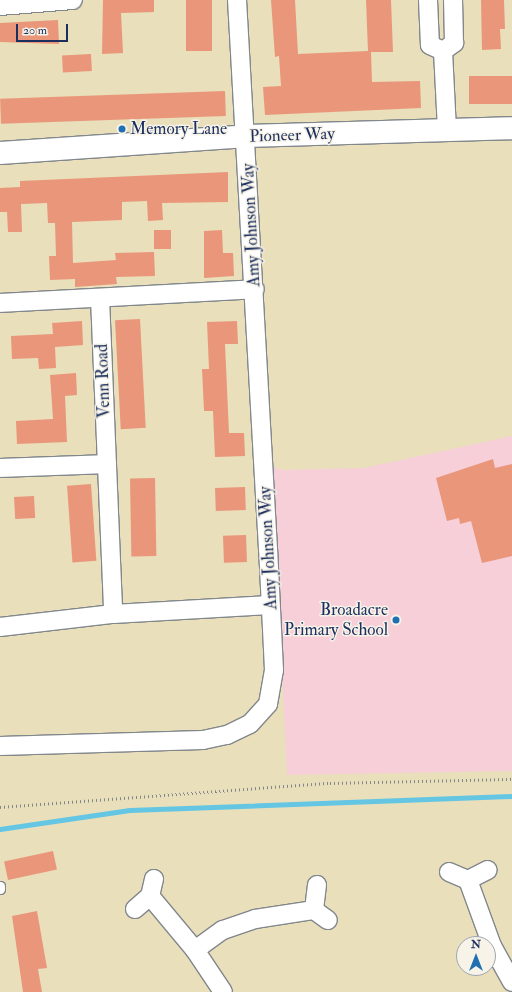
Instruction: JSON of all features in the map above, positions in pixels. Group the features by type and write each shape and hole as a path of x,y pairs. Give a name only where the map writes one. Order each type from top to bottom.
{"street":[{"path":"0,6 74,0"},
{"path":"237,0 246,136"},
{"path":"428,0 430,45 443,51"},
{"path":"443,51 454,43 453,0"},
{"path":"443,51 447,130"},
{"name":"Pioneer Way","path":"0,153 246,136 512,128"},
{"name":"Amy Johnson Way","path":"0,746 203,740 227,735 250,724 268,704 274,670 246,136"},
{"path":"0,303 255,288"},
{"name":"Venn Road","path":"100,298 113,614"},
{"path":"0,468 106,464"},
{"path":"0,627 113,614 270,605"},
{"path":"468,880 488,870"},
{"path":"449,872 468,880 492,946 512,982"},
{"path":"135,909 150,896 154,879"},
{"path":"195,950 223,930 255,919 321,915 318,885"},
{"path":"150,896 195,950 223,992"}],"path":[{"path":"0,807 330,783 512,779"}],"shaded area":[{"name":"Broadacre Primary School","path":"512,436 512,771 287,775 272,466 281,470 364,468"}],"building":[{"path":"103,0 154,0 154,12 121,13 123,53 102,54"},
{"path":"186,0 212,0 212,51 186,51"},
{"path":"271,0 295,0 298,54 368,51 366,0 391,0 393,52 371,52 372,82 420,81 421,108 265,115 263,87 281,86 279,56 275,57"},
{"path":"481,0 504,0 505,29 500,29 501,49 482,50"},
{"path":"58,20 59,44 0,42 0,23"},
{"path":"91,54 92,71 63,72 62,56"},
{"path":"469,76 512,76 512,104 469,104"},
{"path":"225,91 226,116 1,124 0,99"},
{"path":"228,172 228,202 162,203 163,220 148,221 147,201 122,202 122,220 72,222 73,263 116,260 115,253 154,252 155,276 116,277 117,284 75,287 75,279 50,280 49,256 56,256 55,223 48,223 47,203 21,204 22,232 8,232 7,212 0,212 0,188 20,187 20,181"},
{"path":"154,230 171,230 171,249 154,249"},
{"path":"222,230 223,253 233,253 234,276 204,278 204,231"},
{"path":"140,319 146,428 121,429 115,320"},
{"path":"82,321 83,345 55,347 56,368 39,369 38,358 12,359 11,336 53,334 52,323"},
{"path":"237,321 238,344 225,344 229,433 244,433 245,456 215,457 213,411 204,411 202,369 209,369 207,322"},
{"path":"76,373 77,395 65,396 67,442 17,444 16,421 53,419 50,375"},
{"path":"493,459 495,468 512,464 512,556 482,563 471,521 460,524 459,518 447,521 436,478"},
{"path":"130,478 155,478 156,556 131,556"},
{"path":"91,484 96,561 72,562 67,486"},
{"path":"245,487 246,510 216,511 215,488"},
{"path":"34,496 35,518 15,519 14,497"},
{"path":"246,535 247,562 224,563 223,536"},
{"path":"53,851 57,870 8,880 4,861"},
{"path":"37,911 47,968 38,969 42,992 23,992 12,916"}],"waterway":[{"path":"0,829 130,810 512,796"}],"place":[{"name":"Memory Lane","path":"122,129"},
{"name":"Broadacre Primary School","path":"396,620"}]}
